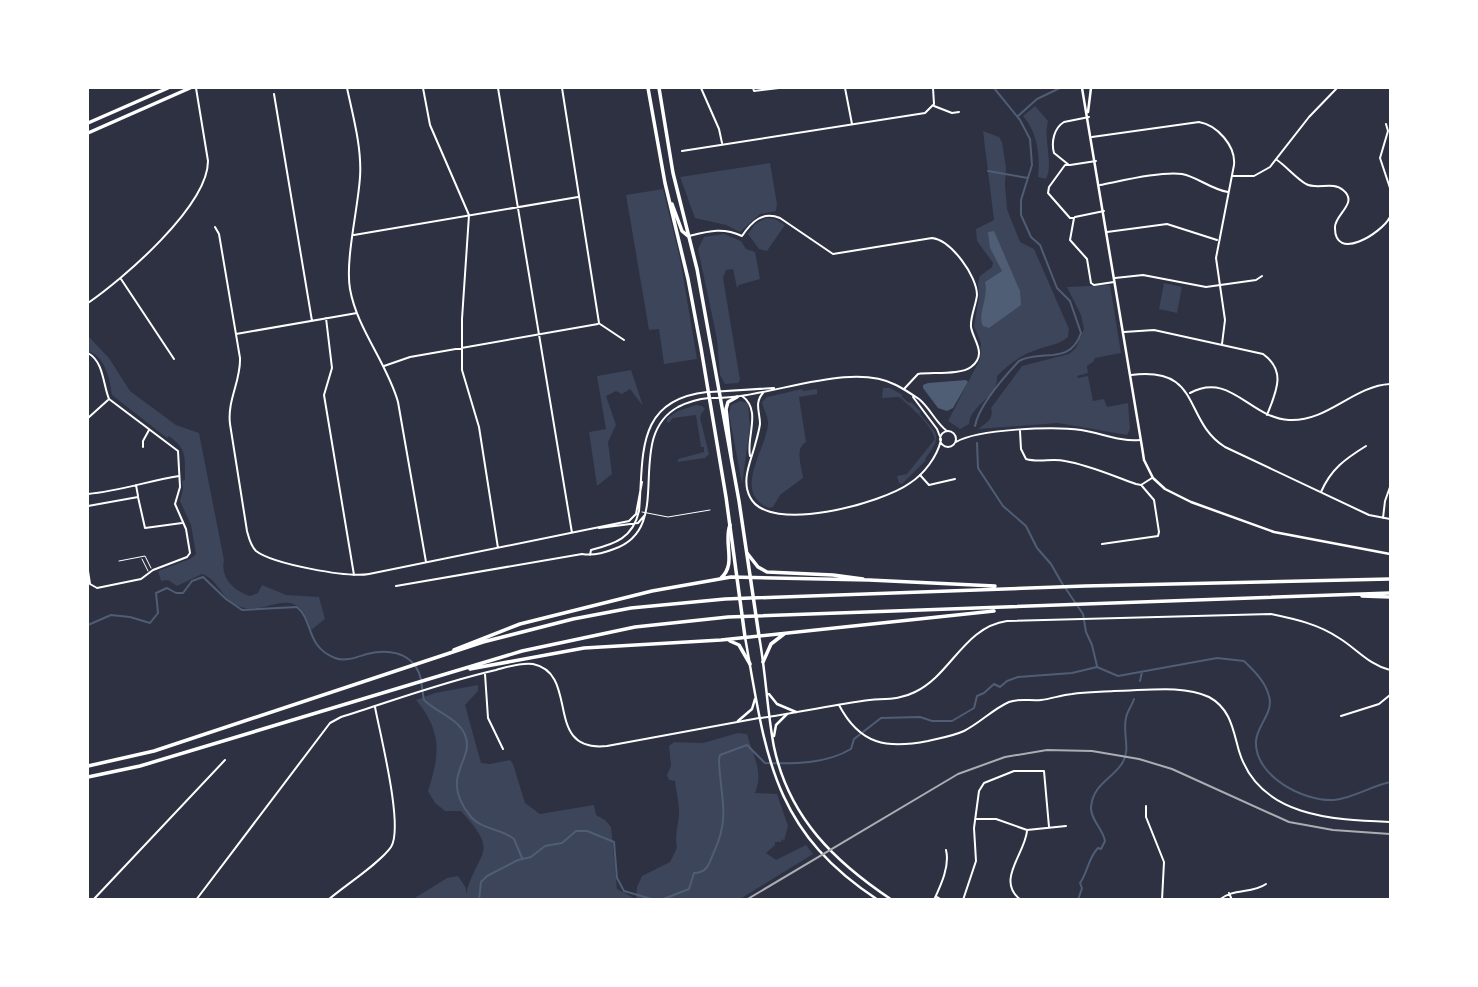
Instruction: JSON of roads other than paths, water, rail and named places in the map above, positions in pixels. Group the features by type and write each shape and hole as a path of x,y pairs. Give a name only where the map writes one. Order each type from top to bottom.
{"highway":[{"path":"88,123 167,88"},
{"path":"88,133 190,88"},
{"path":"648,88 669,200 688,279 730,525 746,638"},
{"path":"659,88 673,173 697,269 747,552 759,636"},
{"path":"669,200 682,231 688,236"},
{"path":"731,458 726,407 729,401 740,396"},
{"path":"720,579 729,567 727,535 730,525"},
{"path":"747,552 756,565 767,572 833,575 869,580"},
{"path":"442,655 474,640 520,624 652,591 720,579 869,580 1013,588"},
{"path":"88,766 154,751 392,670 502,637 573,619 656,605 725,599 1013,588 1391,579"},
{"path":"88,777 140,766 522,651 610,631 673,622 728,617 1057,607 1353,594 1391,595"},
{"path":"451,673 584,648 746,638 1017,608"},
{"path":"764,662 771,644 785,634"},
{"path":"721,640 739,645 750,664"}],"main road":[{"path":"1082,88 1140,440 1144,460 1153,478 1165,489 1191,502 1274,532 1391,554"},
{"path":"1088,115 1091,88"},
{"path":"759,636 774,746 789,790 815,834 844,865 892,900"},
{"path":"746,638 765,741 781,792 807,838 838,870 878,900"},
{"path":"768,691 777,705 796,712"},
{"path":"738,721 752,709 756,696"},
{"path":"773,739 776,725 787,714"}],"street":[{"path":"88,303 121,279 167,233 192,202 205,179 208,161 196,88"},
{"path":"347,88 360,166 349,284 358,313 384,366 401,412 426,563"},
{"path":"423,88 430,125 469,215 461,348 463,376 479,427 499,549"},
{"path":"498,88 572,534"},
{"path":"562,88 599,323"},
{"path":"701,88 719,128 722,144"},
{"path":"753,88 754,91 779,88"},
{"path":"845,88 852,125"},
{"path":"682,151 925,113 933,105 933,88"},
{"path":"1232,176 1254,176 1267,170 1309,117 1337,88"},
{"path":"274,94 312,321"},
{"path":"933,105 952,113 959,112"},
{"path":"278,114 283,113"},
{"path":"1069,165 1054,153 1052,141 1060,124 1088,115"},
{"path":"1092,137 1203,122 1214,128 1231,148 1235,160 1216,258 1225,320 1222,344"},
{"path":"1386,124 1388,131 1380,158 1391,188"},
{"path":"1277,160 1308,185 1334,186 1345,192 1348,198 1347,207 1337,219 1335,227 1343,242 1355,244 1377,233 1391,217"},
{"path":"1096,161 1065,166 1048,192 1070,218 1104,211"},
{"path":"1100,185 1177,173 1191,177 1210,188 1228,192"},
{"path":"354,235 579,197"},
{"path":"688,236 717,229 742,236 756,220 769,215 779,217 833,254 934,238 947,243 976,286 971,327 978,344 977,358 973,366 965,370 918,374 904,390"},
{"path":"1074,218 1070,240 1087,259 1091,283 1094,285 1143,275 1202,287 1256,280 1262,276"},
{"path":"1107,232 1167,224 1198,236 1218,240"},
{"path":"215,227 219,234 240,367 229,405 229,418 247,531 252,546 261,554 354,576 426,563 633,519 642,482"},
{"path":"121,279 174,359"},
{"path":"236,334 358,313"},
{"path":"326,318 332,368 324,393 354,576"},
{"path":"384,366 405,358 599,323 624,340"},
{"path":"1123,332 1150,329 1257,351 1273,363 1277,373 1278,387 1267,415"},
{"path":"88,353 94,358 105,380 109,399 177,450 180,486 175,503 184,522 190,555 153,570 143,578 96,588 90,584 88,570"},
{"path":"1130,375 1145,374 1167,378 1180,384 1188,394 1204,428 1220,444 1369,515 1391,519"},
{"path":"396,586 582,554 590,555 614,550 628,542 638,531 646,514 652,440 657,427 678,407 700,398 740,396 864,376 883,380 904,390 919,400 947,431 965,436 1066,428 1125,440 1140,440"},
{"path":"1188,394 1204,386 1230,391 1267,415 1289,420 1311,418 1369,388 1391,384"},
{"path":"635,524 639,511 646,436 655,417 672,403 695,394 767,387 775,389"},
{"path":"762,393 758,400 759,428 746,482 750,497 760,509 777,514 817,514 882,497 908,485 920,475 938,452 965,436"},
{"path":"740,396 749,402 752,414 749,450 751,457"},
{"path":"913,397 947,447"},
{"path":"88,418 109,399"},
{"path":"143,447 143,441 150,429"},
{"path":"1020,430 1021,449 1026,459 1036,462 1057,459 1071,462 1141,485 1154,500 1158,536 1102,544"},
{"path":"938,452 941,439 947,431"},
{"path":"953,433 956,442"},
{"path":"1320,493 1332,471 1366,446"},
{"path":"920,475 929,485 955,479"},
{"path":"88,494 179,476"},
{"path":"1141,485 1153,478"},
{"path":"136,485 143,526 147,529 184,522"},
{"path":"1383,519 1385,501 1391,487"},
{"path":"88,506 138,497"},
{"path":"590,555 591,551 624,538 646,514"},
{"path":"598,528 635,524"},
{"path":"197,900 330,723 337,718 435,687 527,664 546,670 558,684 568,729 579,740 593,746 669,736 693,729 839,704 898,698 927,685 988,625 1007,621 1271,614 1294,618 1325,630 1339,637 1373,664 1391,670"},
{"path":"485,673 488,718 503,749"},
{"path":"839,704 845,716 864,736 891,746 909,745 956,734 1016,700 1044,700 1099,692 1193,692 1215,701 1226,713 1247,770 1264,792 1282,804 1312,814 1391,822"},
{"path":"1341,716 1379,704 1391,695"},
{"path":"328,900 388,851 395,838 396,820 374,706"},
{"path":"93,900 225,760"},
{"path":"963,900 976,856 974,833 979,791 987,780 1014,771 1044,771 1049,827"},
{"path":"1146,806 1146,817 1164,862 1162,900"},
{"path":"975,819 996,819 1027,830 1066,825"},
{"path":"1018,899 1010,886 1011,873 1025,846 1027,830"},
{"path":"942,900 935,898 943,880 948,857 946,850"},
{"path":"1219,900 1229,892 1261,888 1266,884"},
{"path":"1229,892 1232,900"}],"lane":[{"path":"639,511 668,517 710,510"},
{"path":"119,561 145,556 153,570"},
{"path":"141,557 149,572"}],"waterway":[{"path":"975,426 987,400 1019,361 1070,350 1081,333 1070,301 1057,288 1040,245 1031,237 1021,215 1021,200 1032,165 1030,139 1020,120 994,88"},
{"path":"1018,116 1037,99 1060,88"},
{"path":"988,171 1028,178"},
{"path":"977,443 978,468 1003,506 1026,526 1037,548 1051,564 1063,585"},
{"path":"88,625 111,615 150,623 158,613 156,593 167,588 183,593 192,581 203,577 242,610 297,607 306,619 319,647 335,658 347,659 382,652 404,656 419,673 424,700 458,724 465,735 466,753 457,779 461,802 475,821 514,839 522,858"},
{"path":"1066,589 1083,614 1097,666"},
{"path":"661,900 689,889 694,873 705,869 714,852 723,816 720,755 747,745 765,763 798,763 831,758 851,749 854,739 881,718 920,717 932,721 952,721 974,708 977,696 994,684 1000,687 1018,677 1072,673 1097,667 1118,676 1217,658 1244,661 1262,681 1269,696 1269,708 1256,741 1263,765 1272,776 1309,797 1334,800 1390,782"},
{"path":"1140,681 1142,672"},
{"path":"1078,900 1082,888 1080,883 1090,861 1105,841 1092,816 1092,799 1098,788 1117,770 1124,759 1126,718 1134,699"},
{"path":"479,900 481,882 487,876 518,860 531,857 545,846 562,843 576,831 587,831 614,842 617,878 624,891 655,900"}],"railway":[{"path":"746,900 958,774 1005,757 1047,750 1092,751 1139,759 1172,769 1289,822 1333,830 1390,834"}]}
